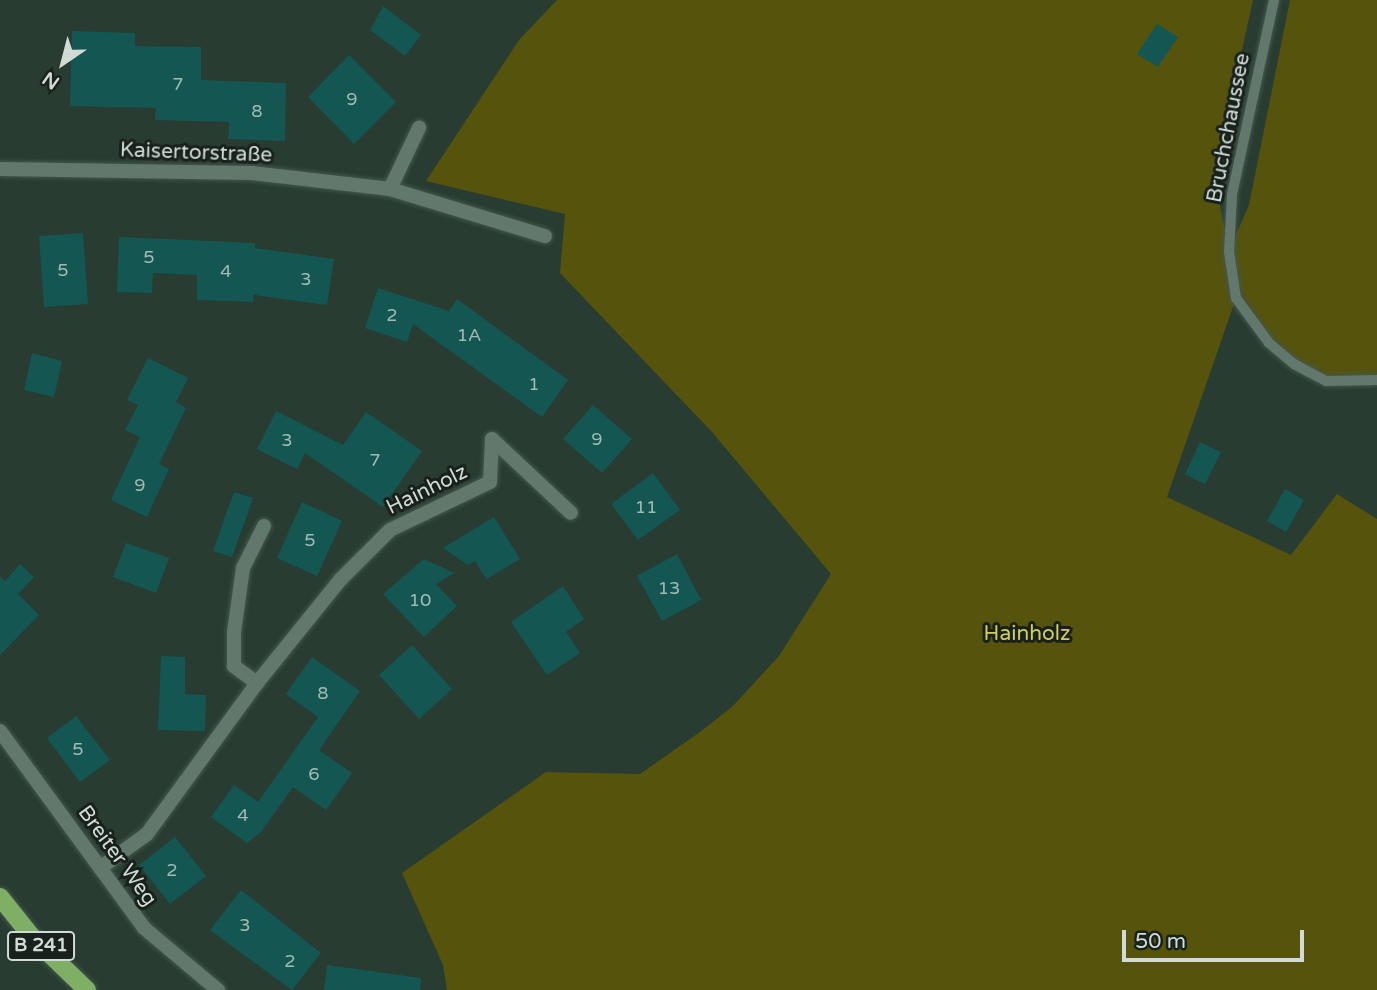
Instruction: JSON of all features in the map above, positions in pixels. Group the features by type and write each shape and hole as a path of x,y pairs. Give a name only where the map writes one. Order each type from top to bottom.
{"main road":[{"name":"B 241","path":"0,897 33,938 87,990"}],"street":[{"path":"390,189 419,128"},
{"name":"Kaisertorstraße","path":"0,169 251,173 390,189 545,236"},
{"name":"Hainholz","path":"100,868 147,834 257,682 341,579 390,530 490,482 492,439 571,513"},
{"path":"257,682 234,666 234,632 243,568 264,526"},
{"name":"Breiter Weg","path":"0,731 145,928 218,990"}],"lane":[{"name":"Bruchchaussee","path":"1274,0 1232,195 1229,252 1236,298 1269,343 1294,364 1326,381 1377,380"}],"green space":[{"path":"557,0 1253,0 1214,177 1229,250 1249,205 1290,0 1377,0 1377,380 1326,381 1294,364 1236,298 1167,497 1291,555 1337,494 1377,519 1377,990 447,990 443,965 402,873 546,772 640,774 733,706 779,656 831,574 712,432 560,273 565,214 426,181 519,40"}],"building":[{"path":"383,6 421,35 405,56 370,30"},
{"path":"1157,24 1178,37 1158,67 1137,54"},
{"path":"72,31 135,33 135,46 201,47 201,80 286,83 285,141 228,139 229,122 155,120 156,108 70,106"},
{"path":"349,55 396,102 354,144 308,97"},
{"path":"83,233 88,304 44,307 39,236"},
{"path":"119,237 255,243 255,248 334,259 327,305 254,295 253,302 197,300 197,275 153,273 152,293 117,292"},
{"path":"378,288 449,311 457,299 568,380 542,417 413,324 407,342 365,328"},
{"path":"32,353 62,361 54,397 24,390"},
{"path":"148,358 188,378 176,402 186,408 159,464 169,469 147,517 111,500 140,437 125,430 138,405 127,400"},
{"path":"593,405 632,439 602,473 563,439"},
{"path":"276,411 343,445 366,412 422,451 383,507 305,453 297,469 257,449"},
{"path":"1200,442 1221,452 1205,484 1185,474"},
{"path":"653,473 680,510 638,540 611,504"},
{"path":"1285,489 1304,500 1286,532 1267,521"},
{"path":"234,492 253,498 232,557 213,551"},
{"path":"302,502 342,521 317,576 277,558"},
{"path":"494,517 520,559 486,579 475,561 468,565 443,548"},
{"path":"126,543 169,558 156,593 113,577"},
{"path":"677,554 701,600 662,621 637,576"},
{"path":"424,559 454,573 436,584 457,606 424,637 383,594"},
{"path":"20,564 34,577 18,594 39,615 0,655 0,577 5,581"},
{"path":"563,586 584,619 566,632 580,653 547,675 511,622"},
{"path":"412,645 452,689 419,719 379,675"},
{"path":"161,656 185,657 185,694 206,695 205,731 158,730"},
{"path":"312,657 360,691 319,750 352,773 326,810 293,787 261,832 247,843 211,817 234,785 258,802 318,717 286,694"},
{"path":"76,716 110,760 80,782 47,738"},
{"path":"175,837 206,876 170,904 139,865"},
{"path":"241,890 321,953 292,990 210,930"},
{"path":"327,965 421,978 420,990 324,990"}]}
